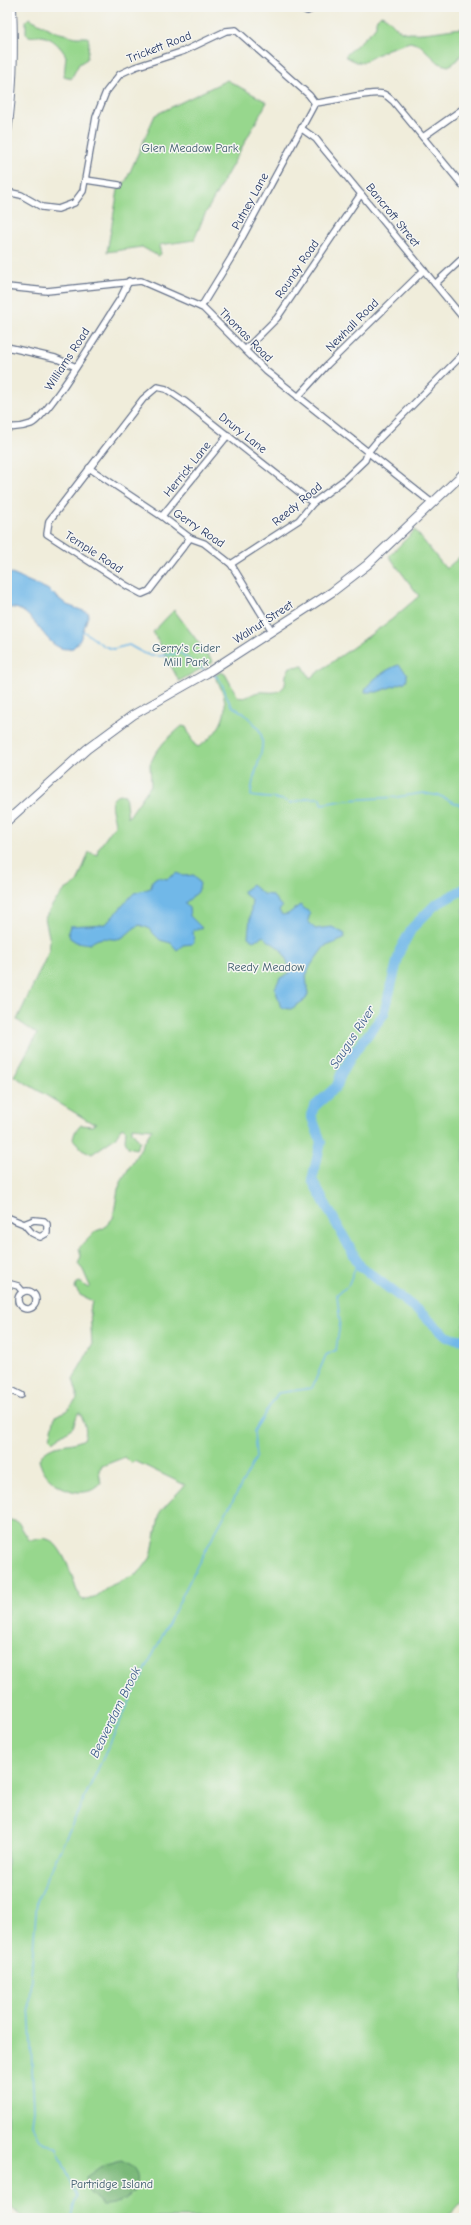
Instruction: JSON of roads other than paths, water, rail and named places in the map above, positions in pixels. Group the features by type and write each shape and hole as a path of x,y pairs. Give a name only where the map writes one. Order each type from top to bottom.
{"main road":[{"path":"7,132 10,72 14,48 10,9"},
{"name":"Walnut Street","path":"7,821 87,748 133,715 207,673 332,592 367,565 464,473"}],"street":[{"path":"299,7 307,11 317,7"},
{"name":"Trickett Road","path":"7,192 21,195 42,207 58,209 74,203 83,191 86,180 96,118 106,92 120,74 184,51 226,31 236,30 309,95 315,103"},
{"path":"315,103 334,101 374,93 384,95 393,101 464,187"},
{"name":"Putney Lane","path":"201,307 231,258 315,103"},
{"path":"423,137 464,108"},
{"name":"Bancroft Street","path":"302,129 316,139 464,319"},
{"path":"86,180 119,185"},
{"name":"Roundy Road","path":"245,350 277,318 361,194"},
{"path":"436,284 464,257"},
{"name":"Newhall Road","path":"298,398 327,365 424,270"},
{"name":"Thomas Road","path":"7,287 47,291 129,281 142,281 201,307 245,350 298,398 432,503"},
{"name":"Williams Road","path":"7,427 16,428 32,423 50,405 120,299 129,281"},
{"path":"7,347 55,358 76,367"},
{"path":"368,452 464,353"},
{"name":"Drury Lane","path":"157,387 166,389 228,435 313,503"},
{"name":"Temple Road","path":"157,387 143,399 49,521 48,534 58,543 142,594 149,592 190,538"},
{"name":"Herrick Lane","path":"162,516 228,435"},
{"name":"Reedy Road","path":"231,564 299,520 313,503 344,480 365,460 368,452"},
{"name":"Gerry Road","path":"89,468 162,516 190,538 204,543 231,564 272,631"},
{"path":"7,1217 24,1224"},
{"path":"7,1282 18,1286 23,1292"},
{"path":"7,1388 21,1395"}],"water":[{"path":"7,572 47,589 67,605 89,613 80,640 73,648 63,649 55,645 47,638 26,613 17,609 7,608"},
{"path":"399,665 407,673 407,679 405,682 377,692 365,692 366,688 373,680 384,672"},
{"path":"177,873 183,876 194,875 200,884 198,892 185,903 189,908 190,916 202,928 193,930 194,941 192,944 183,945 177,950 171,943 160,940 148,928 140,925 135,927 126,935 117,939 103,938 90,944 76,942 70,938 68,932 70,926 106,924 134,893 151,888 152,881 157,877 167,879"},
{"path":"252,885 263,894 272,895 282,907 279,911 282,915 288,914 300,905 310,913 308,921 315,929 332,927 345,934 344,939 324,947 311,965 306,976 308,994 306,999 291,1009 281,1008 275,988 280,978 290,973 283,952 264,936 253,941 248,937 252,900 242,892"}],"waterway":[{"path":"83,631 104,646 113,649 129,645 144,653 154,656 180,653 204,670"},
{"path":"214,675 220,681 232,706 252,721 258,728 261,735 261,752 251,796 276,798 291,803 309,798 321,798 322,804 347,800 397,797 423,793 440,796 464,807"},
{"name":"Saugus River","path":"464,889 435,905 412,928 400,950 384,1014 355,1051 341,1074 337,1086 314,1107 311,1115 321,1142 312,1180 360,1266 421,1313 447,1337 464,1340"},
{"name":"Beaverdam Brook","path":"72,2218 77,2197 57,2149 40,2140 32,2125 34,2109 29,2003 37,1900 123,1715 197,1566 256,1458 254,1431 278,1393 312,1388 326,1355 336,1350 340,1323 337,1294 348,1286 358,1261"}],"park label":[{"name":"Glen Meadow Park","path":"190,148"},
{"name":"Gerry's Cider Mill Park","path":"186,655"},
{"name":"Reedy Meadow","path":"266,967"},
{"name":"Partridge Island","path":"112,2184"}]}
